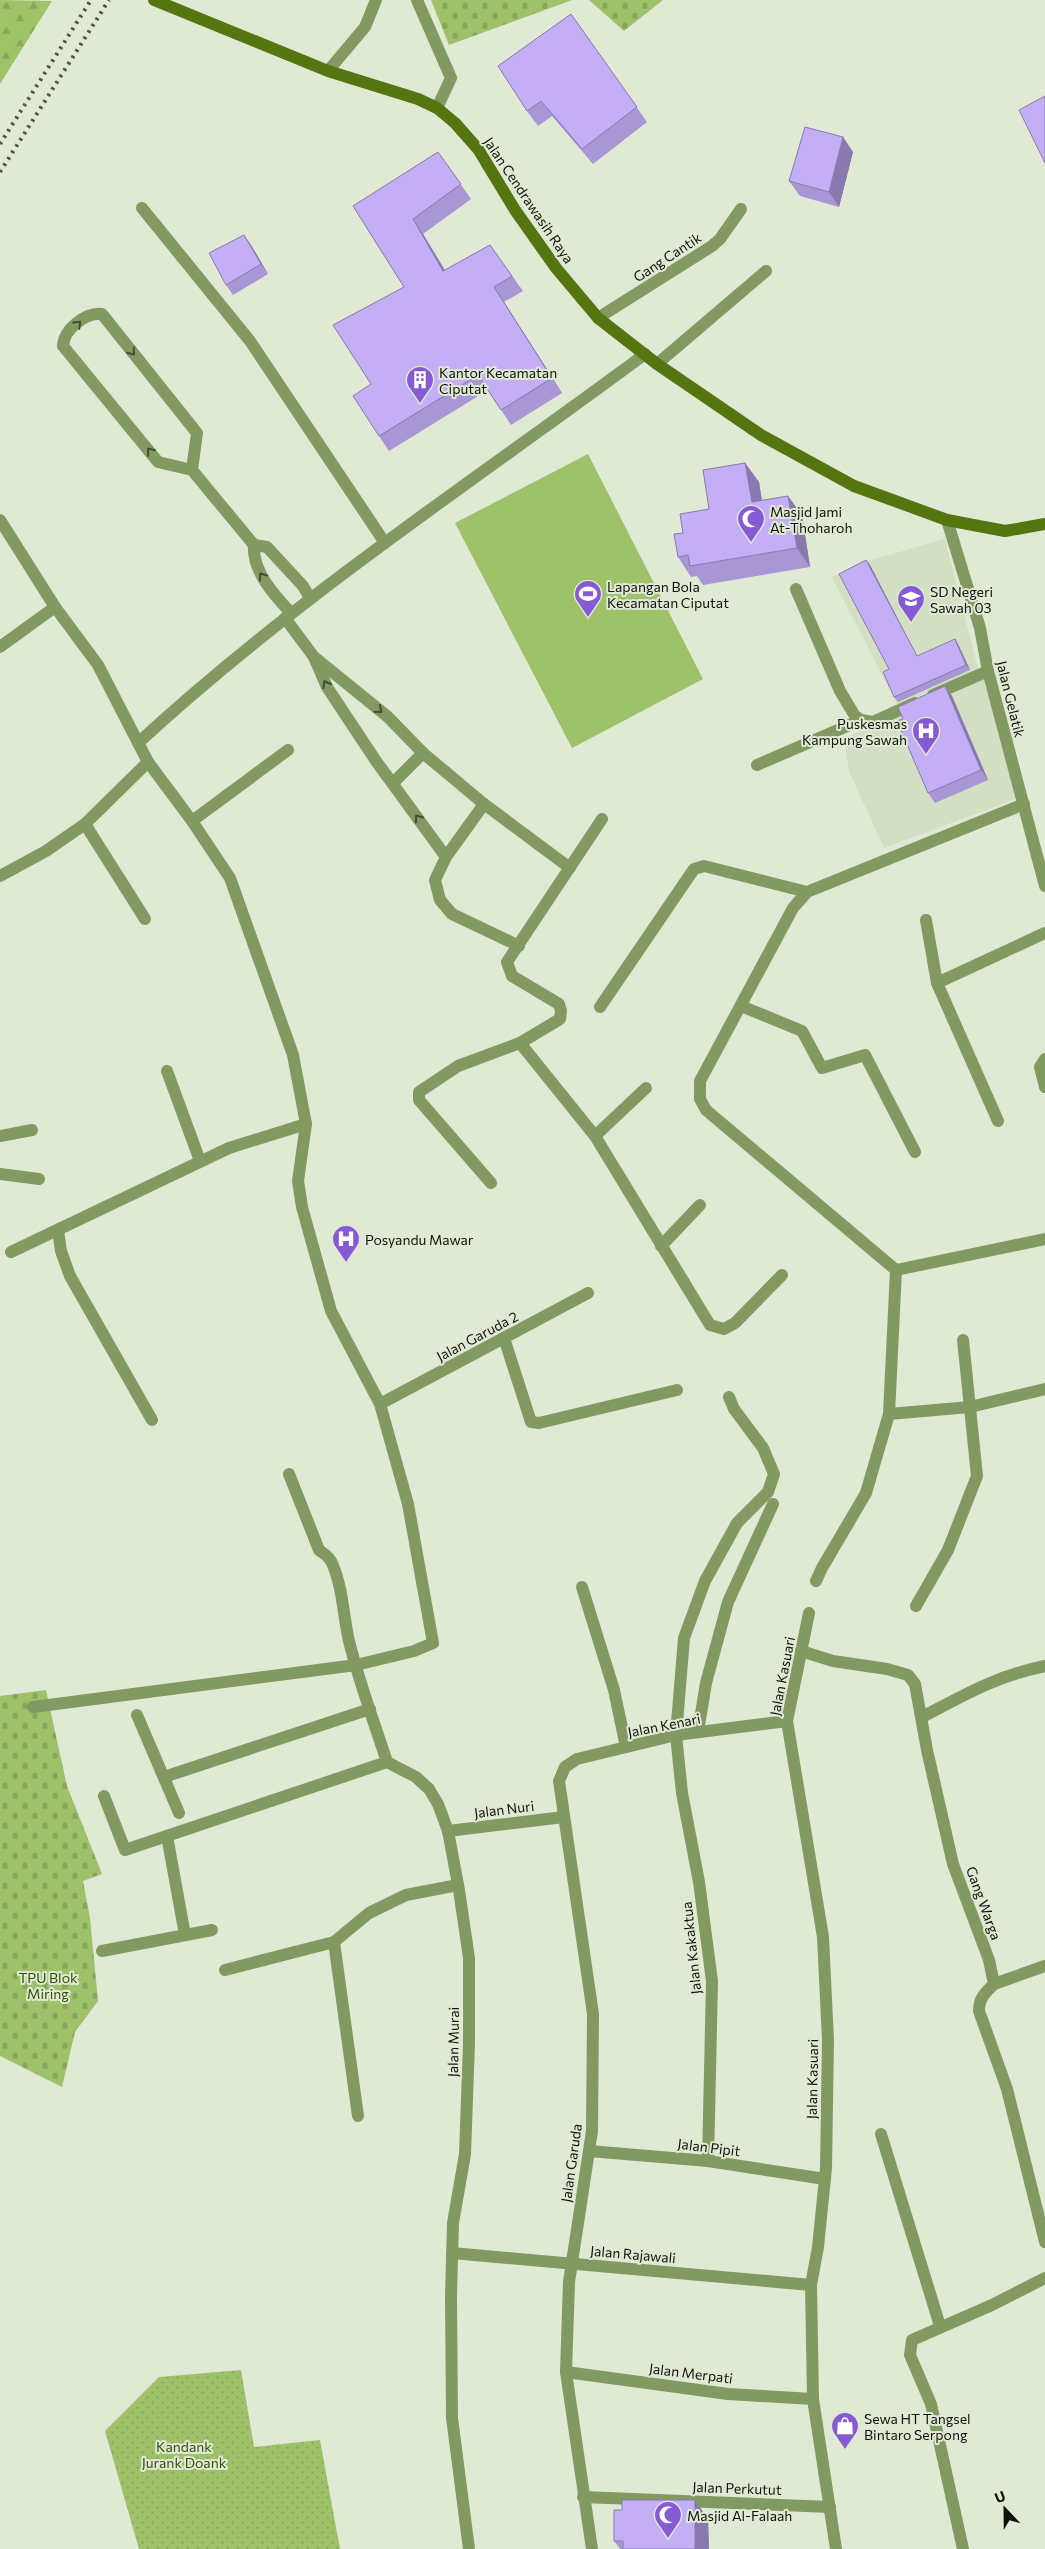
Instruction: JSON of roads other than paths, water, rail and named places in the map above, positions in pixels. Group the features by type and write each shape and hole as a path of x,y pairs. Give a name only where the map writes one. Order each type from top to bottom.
{"main road":[{"name":"Jalan Cendrawasih Raya","path":"158,2 328,70 418,99 437,108 455,123 478,149 515,210 546,254 598,318 657,364 761,435 854,486 947,520 1005,530 1045,524"}],"street":[{"path":"328,70 365,27 376,0"},
{"path":"417,0 451,78 437,108"},
{"path":"142,208 250,341 385,543"},
{"name":"Gang Cantik","path":"598,318 712,246 720,239 740,209"},
{"path":"657,364 766,271"},
{"path":"192,470 197,433 102,314 87,315 67,334 63,346 158,462 192,470 254,545 267,547 302,586 310,598"},
{"path":"138,743 174,710 310,598 645,354"},
{"path":"0,520 55,607 98,665 148,762 192,821 230,878 293,1055 306,1124 298,1181 305,1216 331,1311 380,1404 408,1504 433,1643 414,1651 356,1665 33,1708"},
{"name":"Jalan Gelatik","path":"947,520 980,628 988,671 1045,886"},
{"path":"254,545 252,559 314,657 327,687 376,761 446,858"},
{"path":"796,589 840,691 855,716 861,720 873,722 988,671"},
{"path":"0,648 55,607"},
{"path":"314,657 388,717 423,753 484,804 570,868"},
{"path":"757,766 861,720"},
{"path":"192,821 288,750"},
{"path":"393,783 423,753"},
{"path":"0,876 46,852 85,824 148,762"},
{"path":"484,804 446,858 435,880 440,900 452,914 519,946"},
{"path":"896,1270 706,1110 700,1099 700,1081 793,908 807,892 1024,804"},
{"path":"491,1183 418,1096 419,1092 458,1066 520,1043 560,1019 561,1011 559,1004 512,976 507,962 602,819"},
{"path":"85,824 145,919"},
{"path":"600,1007 694,869 704,866 807,892"},
{"path":"926,920 937,983 998,1121"},
{"path":"937,983 1045,933"},
{"path":"741,1006 802,1031 822,1068 865,1054 916,1152"},
{"path":"520,1043 595,1136 710,1326 724,1329 735,1323 782,1275"},
{"path":"1045,1059 1040,1067 1045,1087"},
{"path":"167,1071 200,1162"},
{"path":"595,1136 646,1088"},
{"path":"11,1252 229,1148 306,1124"},
{"path":"0,1136 32,1130"},
{"path":"0,1174 39,1179"},
{"path":"661,1246 700,1205"},
{"path":"58,1230 61,1251 70,1276 152,1420"},
{"path":"896,1270 1045,1239"},
{"path":"816,1581 866,1493 889,1414 896,1270"},
{"name":"Jalan Garuda 2","path":"380,1404 588,1294"},
{"path":"504,1338 531,1422 539,1422 677,1390"},
{"path":"916,1606 948,1550 977,1476 963,1340"},
{"path":"889,1414 970,1407 1045,1389"},
{"name":"Jalan Kakaktua","path":"708,2161 712,1980 699,1882 682,1793 676,1735 684,1638 705,1581 737,1523 768,1492 774,1474 763,1448 734,1409 729,1397"},
{"path":"104,1796 125,1850 387,1762 349,1640 341,1589 332,1562 328,1556 319,1550 289,1474"},
{"path":"698,1732 706,1683 728,1602 774,1504"},
{"path":"582,1587 614,1690 626,1747"},
{"name":"Jalan Kasuari","path":"809,1612 787,1721 823,1937 828,2040 825,2179 818,2247 811,2285 812,2399 836,2549"},
{"name":"Gang Warga","path":"801,1652 833,1661 887,1669 908,1675 916,1684 927,1750 953,1864 989,1960 994,1984"},
{"path":"922,1717 980,1685 1019,1671 1045,1666"},
{"path":"164,1777 370,1709"},
{"path":"137,1715 179,1813"},
{"name":"Jalan Kenari","path":"559,1781 565,1767 577,1759 676,1735 787,1721"},
{"name":"Jalan Murai","path":"387,1762 416,1778 429,1789 448,1831 469,1958 469,2043 465,2154 452,2223 452,2418 469,2549"},
{"name":"Jalan Garuda","path":"559,1781 593,2014 592,2131 571,2264 566,2372 592,2549"},
{"name":"Jalan Nuri","path":"448,1831 564,1817"},
{"path":"167,1836 185,1935"},
{"path":"225,1970 334,1942 369,1913 406,1895 458,1885"},
{"path":"102,1951 212,1930"},
{"path":"334,1942 358,2116"},
{"path":"1045,1966 994,1984 982,1995 979,2002 979,2011 1007,2089 1045,2242"},
{"path":"881,2134 940,2326"},
{"name":"Jalan Pipit","path":"589,2151 708,2161 825,2179"},
{"name":"Jalan Rajawali","path":"452,2253 811,2285"},
{"path":"963,2549 931,2404 910,2355 912,2340 940,2326 992,2305 1045,2278"},
{"name":"Jalan Merpati","path":"566,2372 728,2394 812,2399"},
{"name":"Jalan Perkutut","path":"584,2497 830,2507"}],"railway":[{"path":"0,144 91,0"},
{"path":"0,172 109,0"}],"place":[{"name":"Kantor Kecamatan Ciputat","path":"420,404"},
{"name":"Masjid Jami At-Thoharoh","path":"751,543"},
{"name":"Lapangan Bola Kecamatan Ciputat","path":"588,618"},
{"name":"SD Negeri Sawah 03","path":"911,623"},
{"name":"Puskesmas Kampung Sawah","path":"926,755"},
{"name":"Posyandu Mawar","path":"346,1263"},
{"name":"Sewa HT Tangsel Bintaro Serpong","path":"845,2450"},
{"name":"Masjid Al-Falaah","path":"668,2539"}],"park label":[{"name":"TPU Blok Miring","path":"48,1985"},
{"name":"Kandank Jurank Doank","path":"184,2454"}]}
